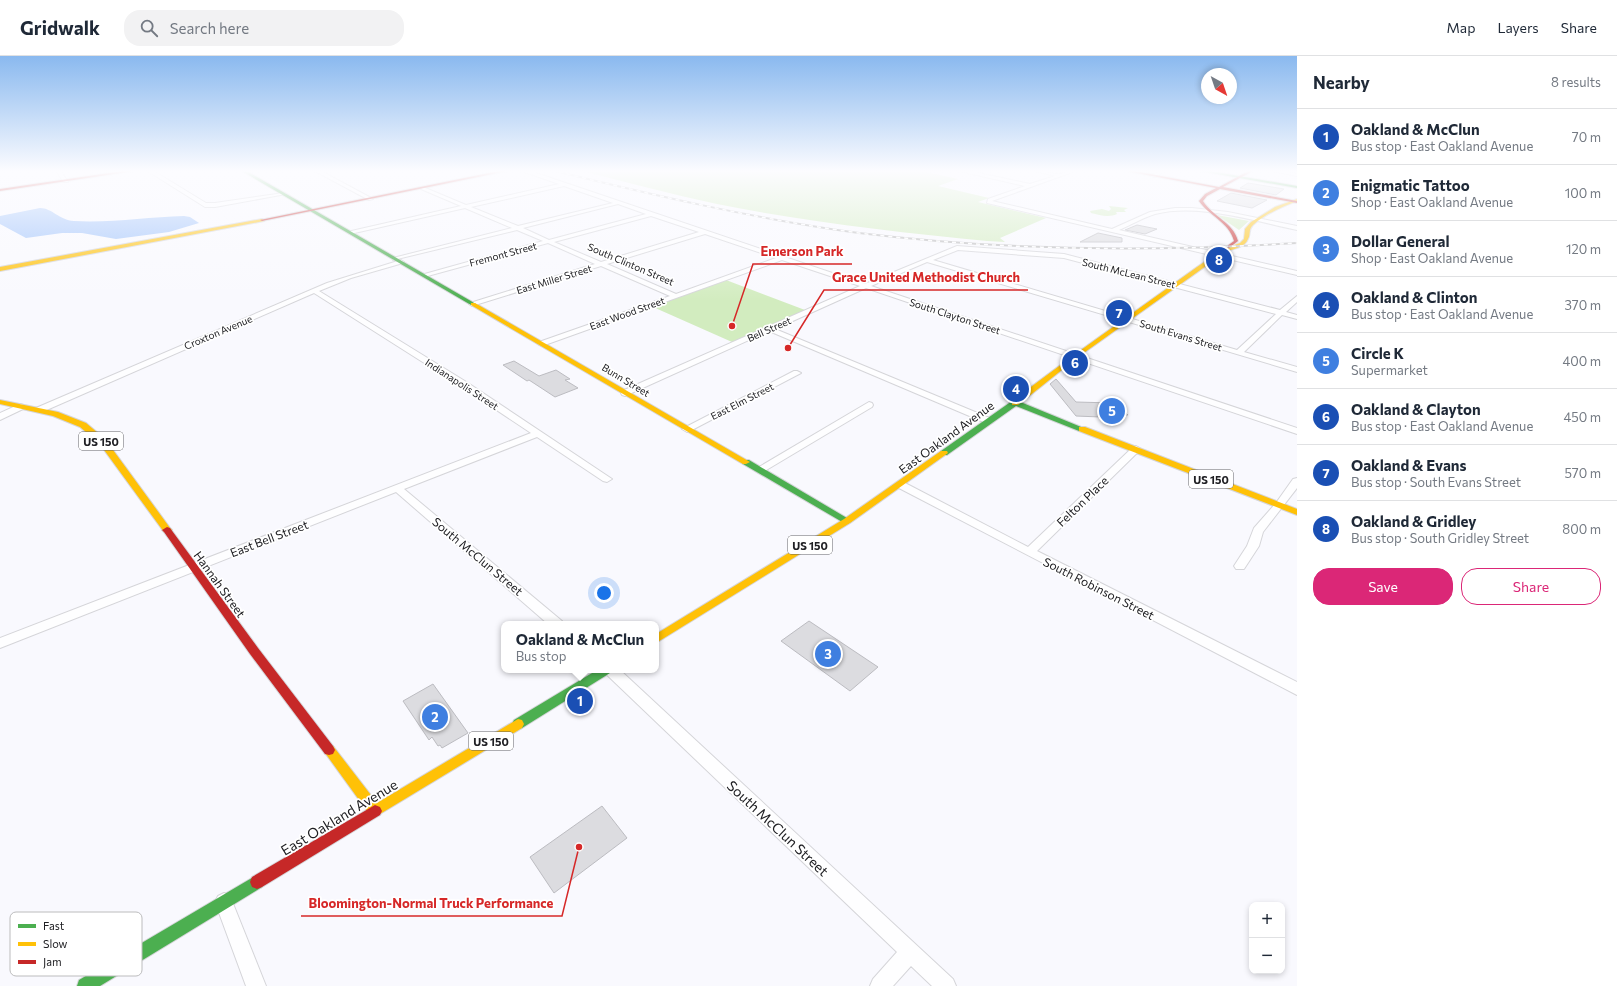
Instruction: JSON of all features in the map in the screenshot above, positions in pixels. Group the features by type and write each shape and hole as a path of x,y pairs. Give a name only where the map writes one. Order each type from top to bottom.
{"main road":[{"path":"0,269 299,213"},
{"name":"Bunn Street","path":"316,213 847,521"},
{"path":"1210,213 1228,226 1235,234 1236,241 1221,253"},
{"name":"East Oakland Avenue","path":"659,637 847,521 901,485 1175,285 1221,253 1237,247 1245,241 1247,230 1256,220 1267,213"},
{"name":"US 150","path":"0,402 20,407"},
{"name":"US 150","path":"1015,403 1297,512"},
{"name":"Hannah Street","path":"20,407 55,414 83,425 102,441 254,651 375,811"},
{"path":"991,420 1017,415 1050,417"},
{"name":"East Oakland Avenue","path":"142,952 601,673"},
{"name":"East Oakland Avenue","path":"85,986 102,976"}],"street":[{"path":"350,232 433,213"},
{"name":"South Clinton Street","path":"483,213 676,296"},
{"name":"Croxton Avenue","path":"39,410 343,278 398,261 576,213"},
{"path":"1037,213 1112,231 1221,253 1297,274"},
{"path":"1112,231 1155,213"},
{"path":"1220,213 1297,228"},
{"name":"South Clayton Street","path":"651,214 1297,431"},
{"name":"Fremont Street","path":"424,275 651,214"},
{"name":"East Miller Street","path":"472,304 704,232"},
{"name":"Bell Street","path":"625,393 866,286 957,248"},
{"name":"South McLean Street","path":"957,248 1064,256 1297,317"},
{"name":"East Wood Street","path":"542,344 781,258"},
{"name":"South Evans Street","path":"926,260 1297,370"},
{"name":"Indianapolis Street","path":"315,291 458,381 607,479"},
{"path":"1238,352 1297,298"},
{"path":"770,329 991,420"},
{"name":"East Elm Street","path":"687,429 797,373"},
{"path":"759,470 869,404"},
{"path":"0,417 20,407"},
{"name":"East Bell Street","path":"0,642 194,568 538,433"},
{"name":"Felton Place","path":"1029,552 1136,449"},
{"path":"1240,566 1253,546 1258,531 1280,505 1297,480"},
{"name":"South Robinson Street","path":"901,485 1297,689"},
{"name":"South McClun Street","path":"398,488 553,621"},
{"name":"South McClun Street","path":"614,673 946,986"},
{"path":"224,902 256,986"},
{"path":"880,986 910,952"}],"green space":[{"path":"769,213 1026,213 1046,218 1000,238 1005,242 885,230"},
{"path":"1092,213 1117,214 1110,216"},
{"path":"1217,215 1249,221 1239,230"},
{"path":"726,280 805,310 732,342 653,307"}],"water":[{"path":"13,213 54,213 64,219 74,221 102,221 184,216 190,217 199,223 169,232 116,239 82,233 62,233 26,238 0,224 0,216"}],"building":[{"path":"1137,225 1157,229 1145,234 1125,230"},
{"path":"1098,233 1122,238 1122,242 1080,242"},
{"path":"514,361 539,376 556,370 570,379 565,380 578,388 555,397 503,365"},
{"path":"1056,379 1076,402 1112,403 1115,406 1119,406 1128,415 1123,415 1125,418 1076,416 1050,384"},
{"path":"809,621 878,667 850,691 781,641"},
{"path":"433,684 468,733 442,748 440,745 438,746 432,737 429,740 403,701"},
{"path":"602,806 627,838 554,893 530,857"}],"railway":[{"path":"740,213 859,233 914,239 1023,246 1132,249 1297,243"}],"traffic: fast":[{"path":"317,213 473,304"},
{"path":"944,453 1015,403 1082,429"},
{"path":"746,462 847,521"},
{"path":"518,724 601,673"},
{"path":"142,952 257,882"},
{"path":"85,986 102,976"}],"traffic: slow":[{"path":"1015,403 1076,356 1199,268 1225,250 1242,244 1246,239 1247,229 1268,213"},
{"path":"0,269 262,220"},
{"path":"473,304 746,462"},
{"path":"0,402 55,414 83,425 102,441 167,530"},
{"path":"1082,429 1297,512"},
{"path":"659,637 847,521 944,453"},
{"path":"329,750 375,811 518,724"}],"traffic: jam":[{"path":"262,220 295,213"},
{"path":"1212,213 1226,224 1234,234 1236,241 1225,250"},
{"path":"167,530 254,651 329,750"},
{"path":"257,882 375,811"}],"place":[{"name":"Oakland & Gridley","path":"1219,260"},
{"name":"Oakland & Evans","path":"1119,313"},
{"name":"Emerson Park","path":"732,326"},
{"name":"Grace United Methodist Church","path":"788,348"},
{"name":"Oakland & Clayton","path":"1075,363"},
{"name":"Oakland & Clinton","path":"1016,389"},
{"name":"Circle K","path":"1112,411"},
{"name":"Dollar General","path":"828,654"},
{"name":"Oakland & McClun","path":"580,701"},
{"name":"Enigmatic Tattoo","path":"435,717"},
{"name":"Bloomington-Normal Truck Performance","path":"579,847"}]}
